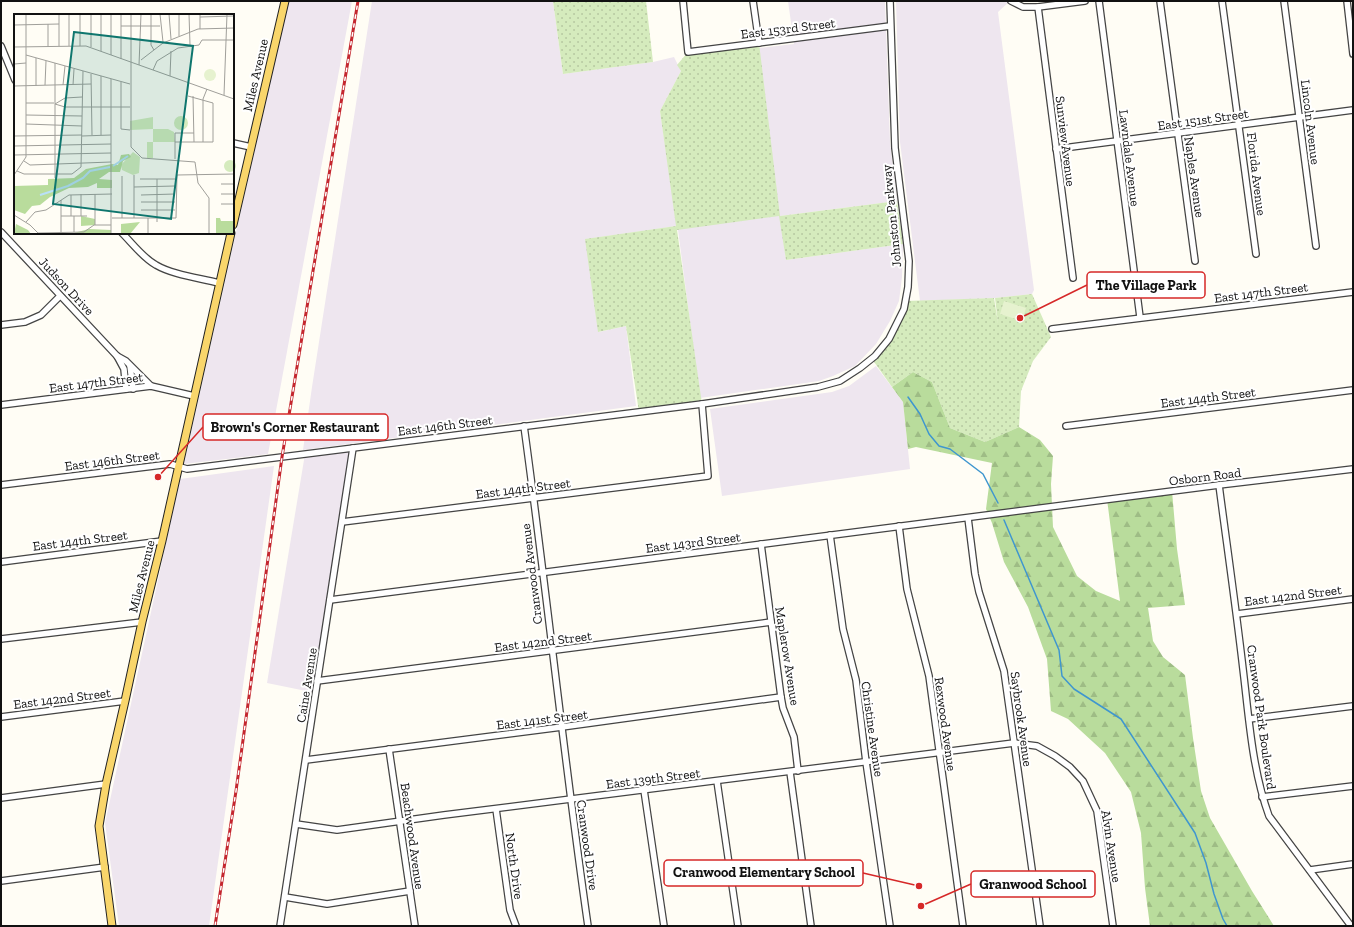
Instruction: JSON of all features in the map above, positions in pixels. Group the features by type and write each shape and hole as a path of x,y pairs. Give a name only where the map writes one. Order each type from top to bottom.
{"main road":[{"name":"Miles Avenue","path":"234,221 285,1"},
{"name":"Miles Avenue","path":"112,926 99,826 106,784 231,234"}],"street":[{"name":"East 153rd Street","path":"683,1 688,52 890,26"},
{"path":"753,1 759,43"},
{"name":"Johnston Parkway","path":"702,404 818,387 840,381 875,356 890,339 899,322 904,309 908,287 909,261 895,148 890,1"},
{"path":"1011,1 1023,7 1038,7 1085,1"},
{"name":"Lawndale Avenue","path":"1099,1 1140,317"},
{"name":"Naples Avenue","path":"1160,1 1195,261"},
{"name":"Florida Avenue","path":"1222,1 1240,125 1256,254"},
{"name":"Lincoln Avenue","path":"1284,1 1316,246"},
{"path":"1347,1 1353,54"},
{"name":"Sunview Avenue","path":"1038,7 1073,278"},
{"path":"1,46 14,78"},
{"name":"East 151st Street","path":"1056,149 1353,110"},
{"path":"234,143 252,147"},
{"name":"Judson Drive","path":"1,232 117,356 151,386"},
{"path":"123,234 146,258 157,266 174,272 219,283"},
{"name":"East 147th Street","path":"1052,329 1353,292"},
{"path":"1,325 25,322 41,315 60,296"},
{"name":"Judson Drive","path":"117,356 124,369 126,389"},
{"path":"130,366 133,388"},
{"name":"East 147th Street","path":"1,405 151,386 194,396"},
{"name":"East 144th Street","path":"1066,426 1353,390"},
{"name":"East 146th Street","path":"1,485 170,464 187,469 702,404"},
{"name":"East 144th Street","path":"342,522 708,476 702,404"},
{"name":"Cranwood Avenue","path":"524,426 567,766"},
{"name":"Caine Avenue","path":"280,926 353,448"},
{"name":"Osborn Road","path":"1059,506 1353,469"},
{"name":"Cranwood Park Boulevard","path":"1219,485 1249,719 1262,797 1269,816 1350,926"},
{"name":"East 143rd Street","path":"330,600 1059,506"},
{"name":"Saybrook Avenue","path":"968,518 975,574 1004,671 1040,926"},
{"name":"Rexwood Avenue","path":"899,526 907,589 929,676 963,926"},
{"name":"Christine Avenue","path":"830,535 843,629 856,680 866,762 890,926"},
{"name":"East 144th Street","path":"1,562 162,541"},
{"name":"Maplerow Avenue","path":"761,544 782,708 794,737 798,771"},
{"name":"East 142nd Street","path":"1236,614 1353,599"},
{"path":"1,639 142,622"},
{"name":"East 142nd Street","path":"318,681 771,622"},
{"name":"East 141st Street","path":"306,760 781,697"},
{"name":"East 142nd Street","path":"1,717 125,701"},
{"path":"1249,719 1353,706"},
{"name":"East 139th Street","path":"296,824 338,830 1014,743"},
{"name":"Alvin Avenue","path":"1014,743 1036,746 1055,756 1070,767 1083,781 1097,811 1113,926"},
{"name":"Beachwood Avenue","path":"389,749 415,926"},
{"name":"Cranwood Drive","path":"567,766 570,800 588,926"},
{"path":"790,772 811,926"},
{"path":"717,781 738,926"},
{"path":"1,798 106,784"},
{"path":"1262,797 1353,786"},
{"path":"644,790 664,926"},
{"name":"North Drive","path":"496,809 510,910 516,926"},
{"path":"1310,870 1353,864"},
{"path":"1,881 105,867"},
{"path":"285,897 327,904 410,891"}],"shaded area":[{"path":"288,1 352,1 268,454 184,464"},
{"path":"372,1 553,1 563,74 653,62 674,57 681,71 660,111 677,226 586,239 599,332 626,326 636,406 303,450"},
{"path":"788,1 885,1 890,142 897,201 780,216 786,260 903,244 902,277 899,301 890,321 876,344 855,366 819,381 700,398 678,230 759,48 794,44"},
{"path":"896,1 1010,1 998,12 1034,290 1032,294 995,298 920,301 900,142"},
{"path":"876,366 903,402 910,469 722,496 710,409 832,392 849,386"},
{"path":"353,448 316,693 267,683 305,454"},
{"path":"274,466 209,926 119,926 105,823 180,479"}],"green space":[{"path":"553,1 646,1 653,62 563,74"},
{"path":"759,43 780,216 897,201 903,244 786,260 779,216 677,230 702,404 639,412 626,326 598,332 585,239 676,226 660,111 681,71 677,65 688,52"},
{"path":"1032,294 1051,337 1033,361 1021,391 1019,427 985,442 950,428 932,382 913,372 892,387 872,359 889,339 905,301 994,298 998,323 995,298"},
{"path":"1004,301 1026,308 1022,321 1000,314"},
{"path":"913,372 932,382 950,428 985,442 1019,427 1040,440 1053,456 1051,484 1053,527 1077,576 1096,591 1120,601 1107,499 1172,491 1177,549 1185,605 1148,608 1153,641 1163,657 1185,675 1201,791 1210,818 1274,926 1150,926 1145,888 1141,833 1131,792 1105,753 1068,719 1051,711 1047,659 1028,607 1004,562 986,509 992,463 916,447 908,449 903,402 892,387"}],"waterway":[{"path":"908,397 920,414 929,434 939,446 950,449 983,474 998,503"},
{"path":"1004,520 1059,650 1062,676 1074,689 1121,719 1195,833 1206,863 1214,894 1227,926"}],"railway":[{"path":"215,926 236,791 282,457 358,1"}],"place":[{"name":"The Village Park","path":"1020,318"},
{"name":"Brown's Corner Restaurant","path":"158,477"},
{"name":"Cranwood Elementary School","path":"919,886"},
{"name":"Granwood School","path":"921,906"}]}
